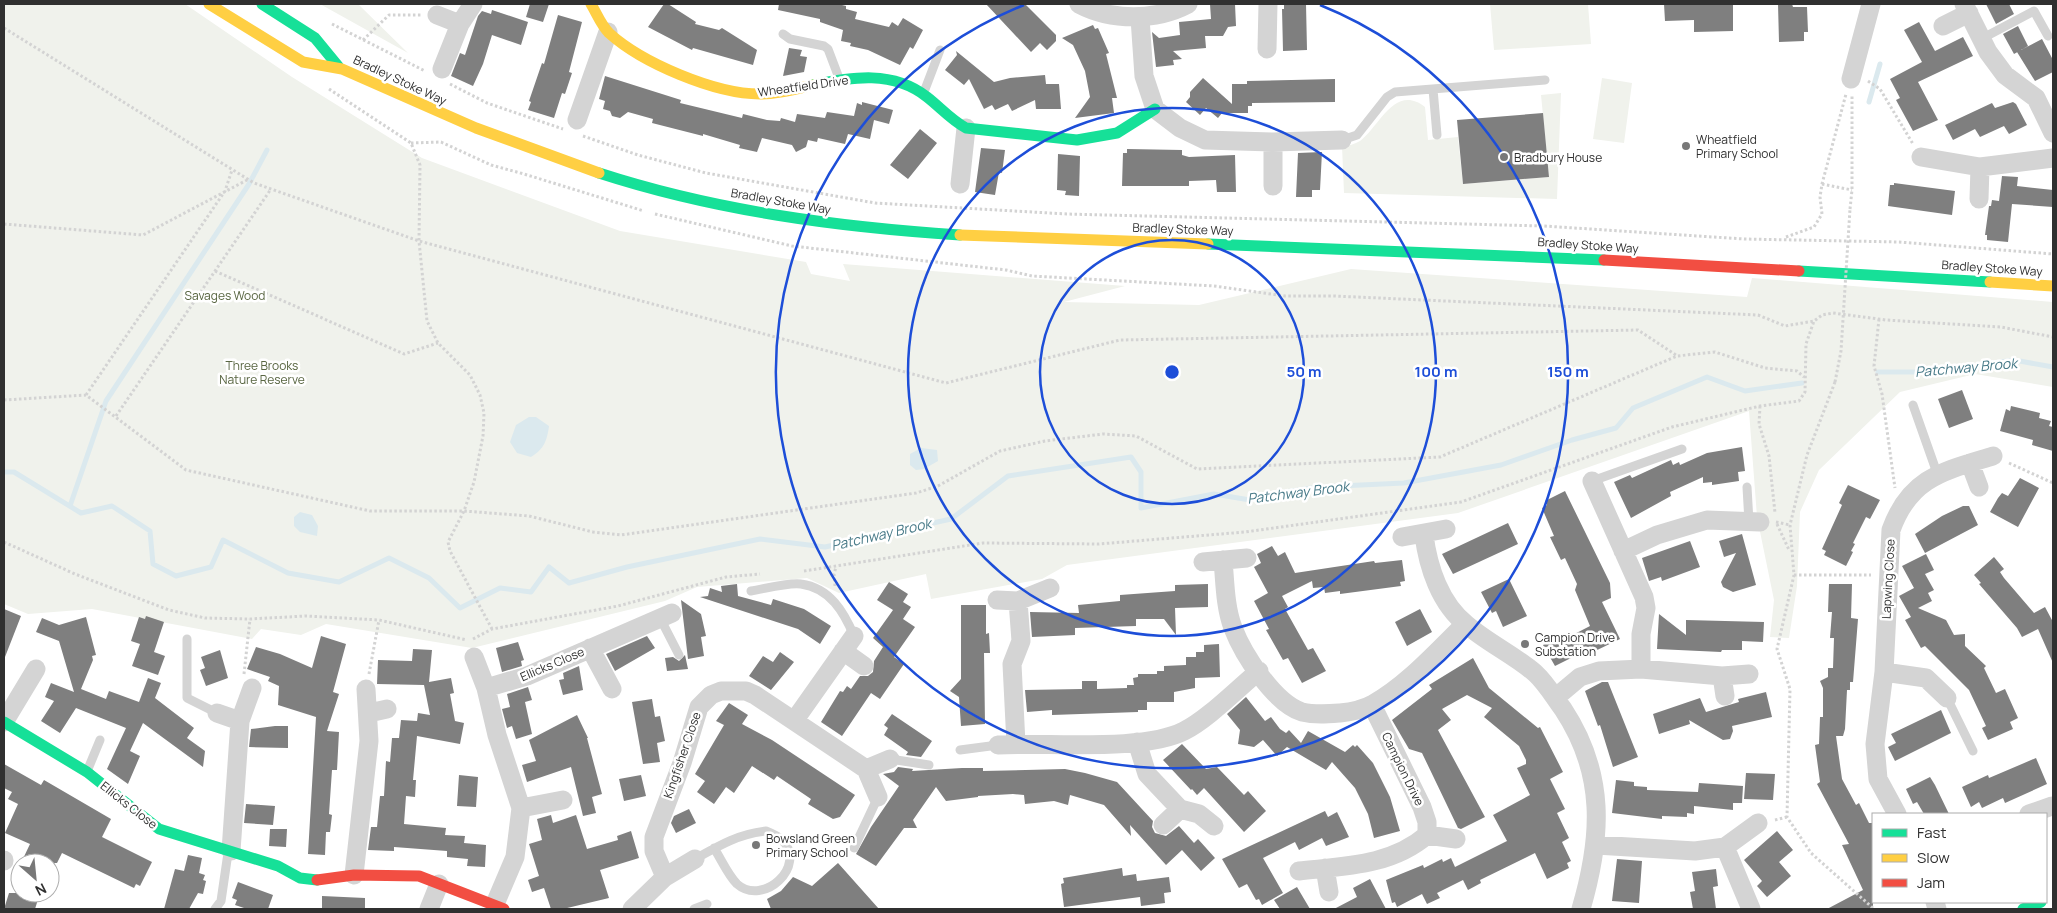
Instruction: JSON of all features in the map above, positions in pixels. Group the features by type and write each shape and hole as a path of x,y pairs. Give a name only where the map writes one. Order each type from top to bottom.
{"street":[{"name":"Bradley Stoke Way","path":"209,4 262,39 303,62 338,66 425,107 499,138 589,169 696,199 815,222 891,231 964,235 1543,256 2053,286"},
{"name":"Bradley Stoke Way","path":"262,4 314,38 338,66"},
{"path":"437,74 460,24 473,4"},
{"name":"Wheatfield Drive","path":"591,4 608,32 627,47 662,64 724,88 759,94 875,77 895,79 914,87 966,128"},
{"path":"1079,4 1109,13 1140,18 1165,14 1188,4"},
{"path":"1267,49 1268,4"},
{"path":"1859,80 1871,4"},
{"path":"1942,26 1966,8 1988,52 2005,75 2036,98 2053,133"},
{"path":"437,14 460,24"},
{"path":"1140,18 1144,76 1155,110 1180,128 1205,140 1273,142 1342,140"},
{"path":"576,129 608,32"},
{"path":"960,184 966,128 1077,140 1117,133 1155,110"},
{"path":"1273,142 1273,186"},
{"path":"1921,157 1980,167 2053,158"},
{"path":"1980,167 1980,199"},
{"name":"Lapwing Close","path":"1896,813 1878,779 1874,744 1884,672 1880,575 1891,530 1896,515 1905,500 1915,489 1937,473 1993,456"},
{"path":"1970,463 1980,487"},
{"path":"1592,482 1644,597 1646,608 1641,634 1641,669"},
{"path":"1623,551 1685,525 1707,520 1762,522"},
{"path":"1402,537 1446,529"},
{"path":"1424,534 1430,570 1448,603 1465,624 1536,675 1555,698 1571,722 1591,766 1597,817 1596,845 1590,878 1581,909"},
{"path":"1202,562 1247,558"},
{"path":"1224,560 1229,612 1233,628 1245,652 1283,701 1301,711 1322,715 1345,712 1372,705 1405,681 1465,624"},
{"path":"997,600 1018,600 1050,588"},
{"path":"1018,600 1021,641 1012,664 1007,744 1137,742 1175,735 1186,730 1259,671"},
{"name":"Ellicks Close","path":"486,688 527,676 666,616"},
{"path":"794,721 849,644 864,666"},
{"name":"Ellicks Close","path":"590,648 612,689"},
{"name":"Ellicks Close","path":"36,669 4,722 87,772 159,829 278,866 300,878 315,880 354,875 419,876 500,907 515,857 521,808 497,735 486,688 474,658"},
{"path":"1555,698 1580,677 1599,671 1641,669 1722,676 1750,674"},
{"path":"1884,672 1926,678 1947,698"},
{"path":"1722,676 1725,696"},
{"path":"230,850 240,721 252,688"},
{"path":"354,875 369,741 378,711 366,689"},
{"name":"Kingfisher Close","path":"665,877 654,851 654,837 657,824 682,763 699,707 711,695 721,691 746,691 866,768"},
{"name":"Campion Drive","path":"1372,705 1422,807 1427,822 1427,835"},
{"path":"217,713 240,721"},
{"path":"1137,742 1147,774 1180,809 1199,814 1214,826"},
{"path":"878,797 866,768 890,759"},
{"path":"521,808 563,800"},
{"path":"2031,813 2052,806"},
{"path":"1163,825 1180,809"},
{"path":"1596,845 1695,851 1725,847 1758,823"},
{"path":"1299,871 1377,861 1406,850 1427,835 1456,838"},
{"path":"1725,847 1751,909"},
{"path":"632,909 665,877 695,859"},
{"path":"1325,868 1329,892"},
{"path":"429,909 439,884"},
{"path":"2023,909 2038,903"}],"lane":[{"path":"1981,39 2034,11 2048,36"},
{"path":"783,34 790,38 828,49 840,81"},
{"path":"923,94 940,50"},
{"path":"1342,140 1357,134 1387,97 1395,92 1545,80"},
{"path":"1433,90 1437,135"},
{"path":"1913,405 1937,473"},
{"path":"1592,482 1682,449"},
{"path":"1748,487 1762,522"},
{"path":"751,591 801,584 825,593 839,605 849,644"},
{"name":"Ellicks Close","path":"666,616 679,655"},
{"path":"187,639 187,698 217,713"},
{"path":"1947,698 1972,751"},
{"path":"87,772 100,740"},
{"path":"960,750 1007,744"},
{"path":"890,759 929,765"},
{"path":"854,848 878,797"},
{"path":"695,859 729,839 766,831 781,839 790,850 791,861 784,876 770,888 760,890 746,889 738,884 714,848"},
{"path":"215,909 220,901 230,850"},
{"path":"694,909 707,904"}],"path":[{"path":"437,14 389,15 364,40 437,74 487,103 576,129 638,155 706,173 875,204 1067,214 1544,226 1744,239 1784,238 1900,242 2053,254"},
{"path":"4,28 254,183 419,241 946,382 1120,340 1638,330 1677,356"},
{"path":"1859,80 1880,89 1921,157"},
{"path":"1784,238 1814,227 1822,214 1820,197 1822,184 1859,80"},
{"path":"1859,80 1841,351 1835,382 1807,454 1790,525 1794,576 1777,649 1790,689 1787,817 1811,853 1874,909"},
{"path":"327,88 411,143 420,165 419,241 427,321 438,343 470,375 480,395 484,414 481,445 474,482 464,511 448,542 450,550 467,578 492,629"},
{"path":"86,395 225,191 232,170"},
{"path":"4,224 143,235 247,179"},
{"path":"1822,184 1852,190"},
{"path":"116,416 271,189"},
{"path":"215,271 404,354 438,343"},
{"path":"798,571 983,543 1099,544 1245,532 1461,502 1672,427 1760,406 1799,401 1805,392 1806,344 1814,321 1822,315 1833,313 1879,319 2001,327 2053,337"},
{"path":"1879,319 1874,366 1882,394 1894,487 1905,500"},
{"path":"4,400 86,395 186,470 370,511 464,511 529,516 593,532 622,535 916,493 938,486 1000,451 1045,441 1103,434 1136,436 1197,469 1440,457 1677,356 1715,352 1765,368 1797,371 1805,377"},
{"path":"1760,406 1759,424 1769,456 1762,522 1791,553"},
{"path":"1993,456 2053,482"},
{"path":"1762,522 1790,525"},
{"path":"4,542 75,574 169,610 206,618 250,619 306,616 379,620 468,640 492,629 618,606 726,577 762,574"},
{"path":"1794,576 1880,575"},
{"path":"250,619 243,680 252,688"},
{"path":"366,689 379,620"}],"green space":[{"name":"Three Brooks Nature Reserve","path":"4,4 185,4 292,77 422,158 620,231 806,262 811,274 850,281 843,264 1125,286 1064,302 1199,305 1351,269 1747,297 1752,278 2053,302 2053,387 1975,374 1900,392 1819,470 1800,512 1797,586 1789,638 1770,637 1774,600 1757,517 1749,411 1458,513 1067,565 1042,579 931,599 926,574 839,593 807,578 697,587 665,601 472,648 326,624 301,635 261,629 252,639 92,609 28,614 4,604"},
{"path":"320,4 358,4 408,53"},
{"path":"1490,4 1588,4 1591,44 1494,50"},
{"path":"1602,78 1632,83 1624,143 1593,139"},
{"path":"1561,93 1557,199 1344,193 1342,146 1360,141 1388,110 1405,100 1414,101 1425,107 1428,140 1458,137 1463,184 1549,177 1541,95"}],"shaded area":[{"path":"529,417 536,417 549,426 544,444 531,457 517,453 510,442 516,425"},
{"path":"921,448 937,450 938,461 924,469 916,470 910,465 910,454"},
{"path":"300,512 312,515 318,526 317,536 300,532 294,526 294,517"}],"building":[{"path":"530,4 549,4 543,22 526,17"},
{"path":"664,4 668,4 696,22 695,24 719,30 722,28 757,50 753,65 693,48 692,50 648,27"},
{"path":"779,4 838,4 846,6 846,9 857,12 855,19 889,27 892,22 898,26 903,18 923,30 913,49 910,47 900,65 868,50 850,46 851,43 841,41 843,30 820,22 820,19 778,10"},
{"path":"986,4 1025,4 1056,35 1056,41 1047,50 1040,43 1031,52"},
{"path":"1210,4 1235,4 1236,26 1228,27 1223,36 1205,36 1206,48 1173,51 1182,59 1173,60 1174,65 1156,67 1152,32 1159,38 1180,35 1179,22 1211,19"},
{"path":"1284,4 1306,4 1307,50 1283,51 1282,9 1284,9"},
{"path":"1664,4 1733,4 1733,31 1694,32 1694,20 1665,21"},
{"path":"1778,4 1807,7 1808,32 1804,32 1804,41 1779,42"},
{"path":"1986,4 2009,4 2014,14 1996,24"},
{"path":"492,10 528,22 521,45 492,35 483,64 473,86 451,76 460,53 465,55 478,16 482,11 491,14"},
{"path":"558,15 582,22 569,72 572,73 565,94 562,93 554,118 528,110 531,102 529,101 542,63 544,64"},
{"path":"1919,22 1935,51 1963,37 1973,56 1918,82 1938,120 1913,131 1896,100 1900,98 1890,79 1922,62 1904,30"},
{"path":"1093,25 1095,29 1098,28 1109,53 1106,54 1117,98 1112,98 1114,113 1075,118 1090,97 1085,71 1073,45 1062,38"},
{"path":"2018,26 2028,46 2014,54 2003,34"},
{"path":"2042,39 2053,60 2053,72 2035,81 2017,52"},
{"path":"789,48 802,50 800,56 807,57 804,72 783,76"},
{"path":"956,51 994,82 1010,78 1045,75 1046,84 1059,84 1061,109 1036,109 1035,100 1012,111 1008,104 995,110 992,105 984,109 969,79 964,85 945,70 957,55"},
{"path":"605,76 681,100 680,103 742,118 743,114 767,120 780,121 781,118 795,122 797,114 825,118 827,112 854,116 857,103 862,105 862,102 893,110 889,124 874,120 870,139 848,134 845,144 818,138 817,142 808,140 806,147 796,152 792,145 762,138 757,152 739,148 740,145 703,134 703,136 652,123 653,119 628,112 620,118 612,116 610,111 603,109 605,101 599,99"},
{"path":"1203,78 1232,104 1232,84 1247,84 1247,81 1335,79 1335,102 1252,103 1252,106 1248,106 1248,113 1222,113 1218,118 1206,108 1200,115 1186,102 1190,97 1190,92"},
{"path":"2013,102 2016,104 2027,125 2009,134 2004,126 1980,137 1975,129 1953,140 1945,125 1992,103 1995,108"},
{"name":"Bradbury House","path":"1543,113 1549,177 1463,184 1457,120"},
{"path":"920,129 937,143 908,179 890,165"},
{"path":"981,148 1005,150 1002,173 999,172 995,195 975,192"},
{"path":"1127,149 1182,150 1182,155 1189,157 1235,155 1236,192 1217,192 1216,180 1189,181 1189,186 1122,186 1123,153 1127,153"},
{"path":"1322,152 1320,190 1312,190 1312,197 1296,197 1298,153"},
{"path":"1058,154 1080,156 1079,196 1065,195 1066,191 1057,190"},
{"path":"2002,176 2018,177 2017,186 2053,190 2053,207 2012,204 2008,242 1987,240 1987,235 1985,235 1989,206 1991,206 1992,200 1999,201"},
{"path":"1894,183 1955,191 1952,215 1888,206 1890,185 1894,185"},
{"path":"1962,390 1973,419 1949,428 1938,399"},
{"path":"2011,406 2040,413 2039,418 2051,421 2049,426 2053,427 2053,451 2032,445 2033,440 2000,431 2006,409 2010,411"},
{"path":"1742,447 1745,471 1738,472 1739,481 1712,485 1712,482 1703,483 1703,477 1670,492 1671,496 1631,518 1614,482 1630,475 1632,478 1671,460 1673,465 1679,462 1680,465 1707,453"},
{"path":"2020,478 2039,488 2018,527 1990,512 2002,493 2008,496"},
{"path":"1848,485 1880,500 1870,519 1866,517 1853,543 1855,544 1851,551 1853,552 1846,566 1824,555 1826,551 1822,549 1842,505 1839,503"},
{"path":"1565,491 1610,583 1611,598 1602,602 1620,639 1593,652 1591,648 1555,666 1543,645 1559,638 1561,641 1590,626 1575,590 1577,584 1565,558 1561,560 1550,537 1554,536 1542,508 1547,505 1545,501"},
{"path":"1963,506 1969,506 1978,525 1925,553 1915,534 1942,516"},
{"path":"1508,523 1518,544 1453,574 1442,554"},
{"path":"1742,534 1756,585 1733,592 1723,587 1721,582 1736,553 1724,557 1719,541"},
{"path":"1690,541 1700,567 1662,581 1661,577 1649,581 1642,558"},
{"path":"1272,546 1278,556 1285,552 1295,573 1374,561 1375,563 1402,560 1405,581 1400,582 1401,586 1340,594 1340,591 1325,593 1324,587 1313,588 1312,581 1282,596 1288,607 1285,609 1308,650 1313,648 1326,671 1302,683 1288,658 1283,660 1266,630 1269,629 1254,601 1268,593 1254,567 1261,563 1257,554"},
{"path":"1926,554 1934,570 1925,574 1934,590 1928,593 1932,601 1918,608 1946,620 1954,635 1965,634 1965,646 1986,666 1984,668 1996,693 2005,689 2018,718 2010,722 2013,729 1988,740 1982,728 1986,726 1969,690 1925,646 1921,648 1905,620 1911,617 1899,596 1914,588 1902,566"},
{"path":"1994,557 2004,569 2000,572 2004,578 2034,613 2045,607 2053,622 2053,663 2038,629 2022,637 2017,628 1979,584 1981,583 1974,575"},
{"path":"1509,579 1527,616 1503,627 1496,611 1492,613 1481,592"},
{"path":"889,582 908,594 903,602 911,607 903,619 915,627 894,657 904,664 880,699 871,693 842,736 821,722 840,691 843,692 847,686 851,689 860,676 868,676 873,672 874,661 883,647 873,638 893,610 877,600"},
{"path":"737,584 738,596 771,605 773,599 804,609 831,626 820,644 798,629 700,597 708,596 710,588 722,592 721,586"},
{"path":"1208,584 1208,607 1175,608 1176,635 1164,619 1136,619 1136,626 1075,628 1075,635 1032,637 1030,612 1079,613 1078,605 1120,601 1120,595 1175,591 1175,585"},
{"path":"1829,584 1852,584 1851,618 1858,619 1853,682 1850,682 1850,690 1847,690 1843,736 1836,736 1842,779 1856,805 1859,803 1869,823 1872,823 1873,909 1827,909 1863,890 1842,845 1849,844 1817,784 1820,782 1815,745 1819,744 1820,717 1823,717 1823,688 1820,681 1828,677 1828,668 1833,668 1834,638 1830,638 1832,612 1828,612"},
{"path":"681,600 701,614 706,636 701,637 704,656 688,659"},
{"path":"961,605 986,605 986,634 989,633 990,653 984,653 985,724 961,726 959,697 950,691 961,679"},
{"path":"4,609 21,616 5,657 4,657"},
{"path":"1420,609 1432,632 1407,646 1395,622"},
{"path":"1659,614 1686,635 1686,620 1764,622 1763,642 1742,641 1742,650 1722,650 1721,652 1657,649"},
{"path":"146,616 164,622 154,652 165,656 158,675 132,666 140,644 131,641 139,617 145,619"},
{"path":"86,617 96,655 92,656 93,660 81,689 106,699 109,691 139,702 148,678 161,683 155,698 194,728 187,738 205,751 203,767 143,723 130,751 140,756 128,784 107,769 126,728 76,708 60,733 41,721 54,701 45,697 51,683 74,692 59,641 36,632 42,618 59,625"},
{"path":"321,636 346,644 333,692 339,694 327,731 339,732 337,770 332,770 329,814 332,815 330,832 326,832 325,855 308,854 316,717 278,705 279,686 268,681 270,677 247,669 256,647 280,654 312,668"},
{"path":"647,636 655,648 615,671 606,654"},
{"path":"518,642 524,660 521,661 522,666 502,672 496,648"},
{"path":"1219,644 1220,677 1195,678 1195,688 1174,692 1174,702 1147,702 1147,710 1138,710 1138,712 1052,715 1052,710 1027,712 1025,690 1082,689 1082,681 1097,681 1097,689 1127,688 1127,685 1134,685 1133,678 1138,677 1138,674 1157,674 1157,671 1164,671 1164,666 1186,665 1186,657 1196,657 1196,652 1204,652 1204,645"},
{"path":"413,649 432,650 429,682 451,678 454,693 450,694 455,721 464,723 460,744 417,736 413,780 416,780 415,797 406,796 404,824 446,828 445,835 465,836 464,843 486,845 485,867 467,866 468,859 447,857 447,851 394,847 394,851 368,850 371,827 377,827 380,796 384,796 386,761 390,762 392,738 399,738 401,720 417,721 418,713 430,715 424,685 377,684 378,660 412,661"},
{"path":"220,650 228,678 206,686 200,670 205,668 201,657"},
{"path":"780,652 794,662 771,690 749,676 763,656 773,662"},
{"path":"685,655 688,669 667,671 665,658 673,657 679,661"},
{"path":"1473,658 1489,688 1538,728 1540,727 1563,772 1550,779 1565,809 1557,813 1569,838 1562,842 1571,861 1567,863 1569,868 1547,879 1535,853 1480,880 1481,883 1468,890 1463,880 1437,893 1440,898 1427,904 1422,894 1397,907 1395,902 1392,903 1386,880 1423,865 1424,868 1442,859 1443,862 1451,858 1455,867 1507,841 1493,815 1530,795 1517,768 1526,764 1519,746 1484,717 1492,708 1467,695 1442,709 1451,720 1438,730 1485,817 1461,829 1458,828 1422,753 1409,749 1392,720 1432,689 1429,685"},
{"path":"579,666 583,690 563,695 559,680 564,679 563,673"},
{"path":"1602,682 1608,682 1638,757 1613,767 1600,725 1598,726 1585,691"},
{"path":"528,687 532,700 525,702 532,734 516,739 512,726 507,728 502,709 510,707 507,694"},
{"path":"1766,692 1772,717 1732,726 1733,731 1730,739 1723,740 1689,720 1690,724 1659,734 1653,714 1700,698 1706,712 1739,702 1738,699"},
{"path":"1246,697 1265,721 1271,717 1280,729 1286,733 1289,730 1301,743 1308,731 1345,752 1353,745 1355,747 1357,745 1373,763 1390,797 1400,831 1374,838 1368,814 1355,788 1332,762 1326,770 1287,747 1277,756 1263,740 1254,747 1238,744 1240,730 1227,714"},
{"path":"652,699 655,717 660,716 665,741 657,743 660,762 643,764 632,702"},
{"path":"729,703 748,715 742,724 772,740 855,795 840,817 833,819 808,804 811,799 777,776 774,780 752,766 734,793 726,787 714,804 697,792 705,781 695,774 724,725 716,721"},
{"path":"1941,710 1951,733 1895,761 1888,747 1896,743 1891,734"},
{"path":"892,714 932,741 921,757 906,755 908,752 884,735 888,728 884,725"},
{"path":"577,715 588,738 602,794 592,797 596,813 583,816 571,767 527,782 522,765 536,761 529,740"},
{"path":"288,726 288,748 249,747 251,729"},
{"path":"1182,744 1206,769 1217,767 1244,795 1248,791 1266,811 1244,832 1204,788 1197,795 1163,760"},
{"path":"2036,758 2047,784 2005,803 2003,798 1982,808 1979,802 1971,807 1962,787 1988,775 1989,778"},
{"path":"4,764 41,785 44,780 111,819 102,837 152,862 140,886 136,884 134,888 62,853 60,857 60,853 26,853 30,844 5,833 18,804 8,799 12,792 4,788"},
{"path":"898,767 913,769 912,771 962,768 983,768 983,771 1065,769 1117,782 1153,821 1152,827 1155,833 1166,836 1179,826 1194,843 1198,839 1215,858 1201,871 1182,850 1166,865 1130,825 1131,836 1104,805 1070,795 1068,805 1054,801 1025,804 1024,795 1013,794 978,796 946,801 936,787 913,820 917,828 904,828 876,866 856,854 871,827 899,786 883,774 894,772"},
{"path":"1746,773 1775,774 1773,800 1744,799"},
{"path":"459,775 478,777 476,807 457,806"},
{"path":"641,775 646,796 624,801 619,779"},
{"path":"1930,777 1949,813 1923,813 1917,802 1913,804 1906,789"},
{"path":"1616,780 1634,782 1634,786 1647,787 1647,790 1698,792 1699,783 1743,786 1742,803 1733,803 1733,810 1694,806 1694,814 1687,813 1687,817 1662,816 1662,819 1612,813"},
{"path":"246,804 275,806 273,825 244,823"},
{"path":"689,809 696,823 676,833 671,823 674,816"},
{"path":"1325,811 1328,817 1337,812 1349,837 1326,846 1322,838 1299,850 1295,842 1263,858 1283,893 1262,905 1259,899 1256,900 1247,884 1239,888 1222,859"},
{"path":"551,815 553,823 576,815 587,849 618,840 617,836 631,831 639,858 600,870 609,898 563,909 551,909 544,888 532,892 528,880 539,876 529,844 542,840 537,819"},
{"path":"270,829 287,829 286,847 269,846"},
{"path":"1777,831 1793,850 1779,862 1791,876 1767,897 1757,886 1762,881 1744,860"},
{"path":"188,855 202,858 199,873 205,875 203,880 206,881 203,894 198,893 189,909 164,909 175,869 184,871"},
{"path":"1617,859 1642,861 1639,903 1612,901"},
{"path":"838,863 879,909 771,909 767,899 781,891 793,877 812,886"},
{"path":"1122,868 1123,876 1136,874 1137,881 1169,877 1171,892 1164,893 1165,903 1141,906 1140,897 1064,907 1061,884 1064,883 1063,878"},
{"path":"1716,869 1718,886 1713,887 1716,909 1693,909 1690,892 1695,891 1692,872"},
{"path":"1370,879 1386,909 1334,909 1357,897 1353,888"},
{"path":"238,882 273,895 268,909 247,909 235,905 237,900 232,898"},
{"path":"1297,887 1310,909 1280,909 1274,900"},
{"path":"9,893 10,903 37,903 35,909 4,909"},
{"path":"322,896 365,898 365,909 322,909"}],"waterway":[{"path":"1869,102 1880,64"},
{"path":"70,506 106,401 249,184 267,150"},
{"name":"Patchway Brook","path":"1878,372 1932,372 2014,360 2053,367"},
{"name":"Patchway Brook","path":"4,472 14,472 81,513 112,506 150,531 153,564 176,576 211,567 223,540 288,573 339,582 389,558 429,578 460,608 500,588 531,592 549,567 569,583 627,567 760,539 825,547 951,519 1008,476 1131,457 1141,472 1141,508 1214,494 1250,500 1259,496 1318,487 1404,483 1501,465 1572,440 1616,428 1633,408 1707,377 1745,391 1802,383"}],"traffic: fast":[{"path":"262,4 315,38 338,66"},
{"path":"813,85 857,78 886,79 914,88 966,128 1077,140 1117,133 1155,109"},
{"path":"599,173 688,198 778,215 823,222 960,235"},
{"path":"1208,244 1604,260"},
{"path":"1799,271 1990,282"},
{"path":"4,722 87,772 159,829 278,866 300,878 317,880"},
{"path":"2023,909 2038,903"}],"traffic: slow":[{"path":"209,4 303,62 342,69 476,128 599,173"},
{"path":"591,4 606,30 623,44 659,65 701,83 742,93 760,94 813,85"},
{"path":"960,235 1208,244"},
{"path":"1990,282 2053,286"}],"traffic: jam":[{"path":"1604,260 1799,271"},
{"path":"317,880 354,875 419,876 504,909"}],"place":[{"name":"Wheatfield Primary School","path":"1686,146"},
{"name":"Bradbury House","path":"1504,157"},
{"name":"Campion Drive Substation","path":"1525,644"},
{"name":"Bowsland Green Primary School","path":"756,845"}],"park label":[{"name":"Savages Wood","path":"225,295"}]}
